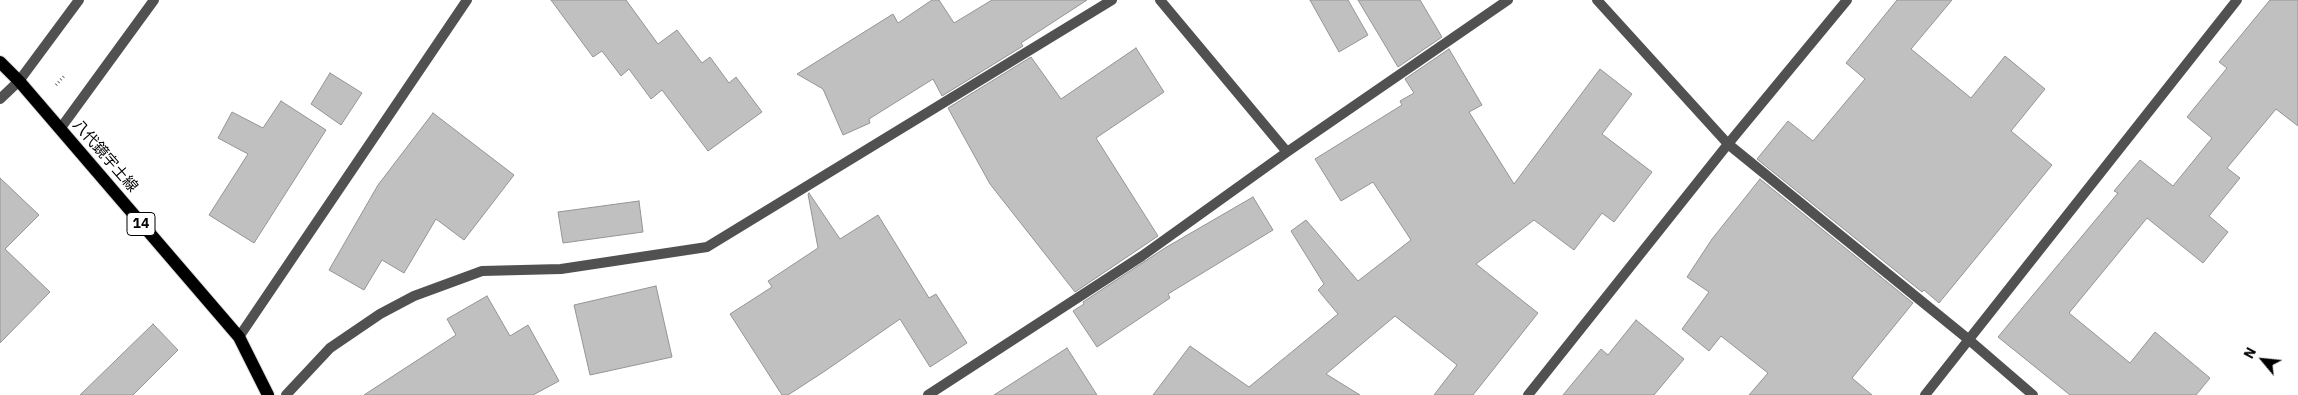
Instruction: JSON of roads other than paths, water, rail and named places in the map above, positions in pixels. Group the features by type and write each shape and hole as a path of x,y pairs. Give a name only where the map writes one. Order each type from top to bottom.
{"main road":[{"name":"八代鏡宇土線","path":"0,62 19,81 239,337 268,395"}],"street":[{"path":"0,99 19,81 79,0"},
{"path":"60,129 154,0"},
{"path":"239,337 467,0"},
{"path":"286,395 330,348 380,314 414,296 482,270 561,268 707,247 1112,0"},
{"path":"1160,0 1287,152"},
{"path":"928,395 1142,256 1287,152 1508,0"},
{"path":"1597,0 1728,144 1968,339 2033,395"},
{"path":"1528,395 1728,144 1847,0"},
{"path":"1925,395 2237,0"}]}
